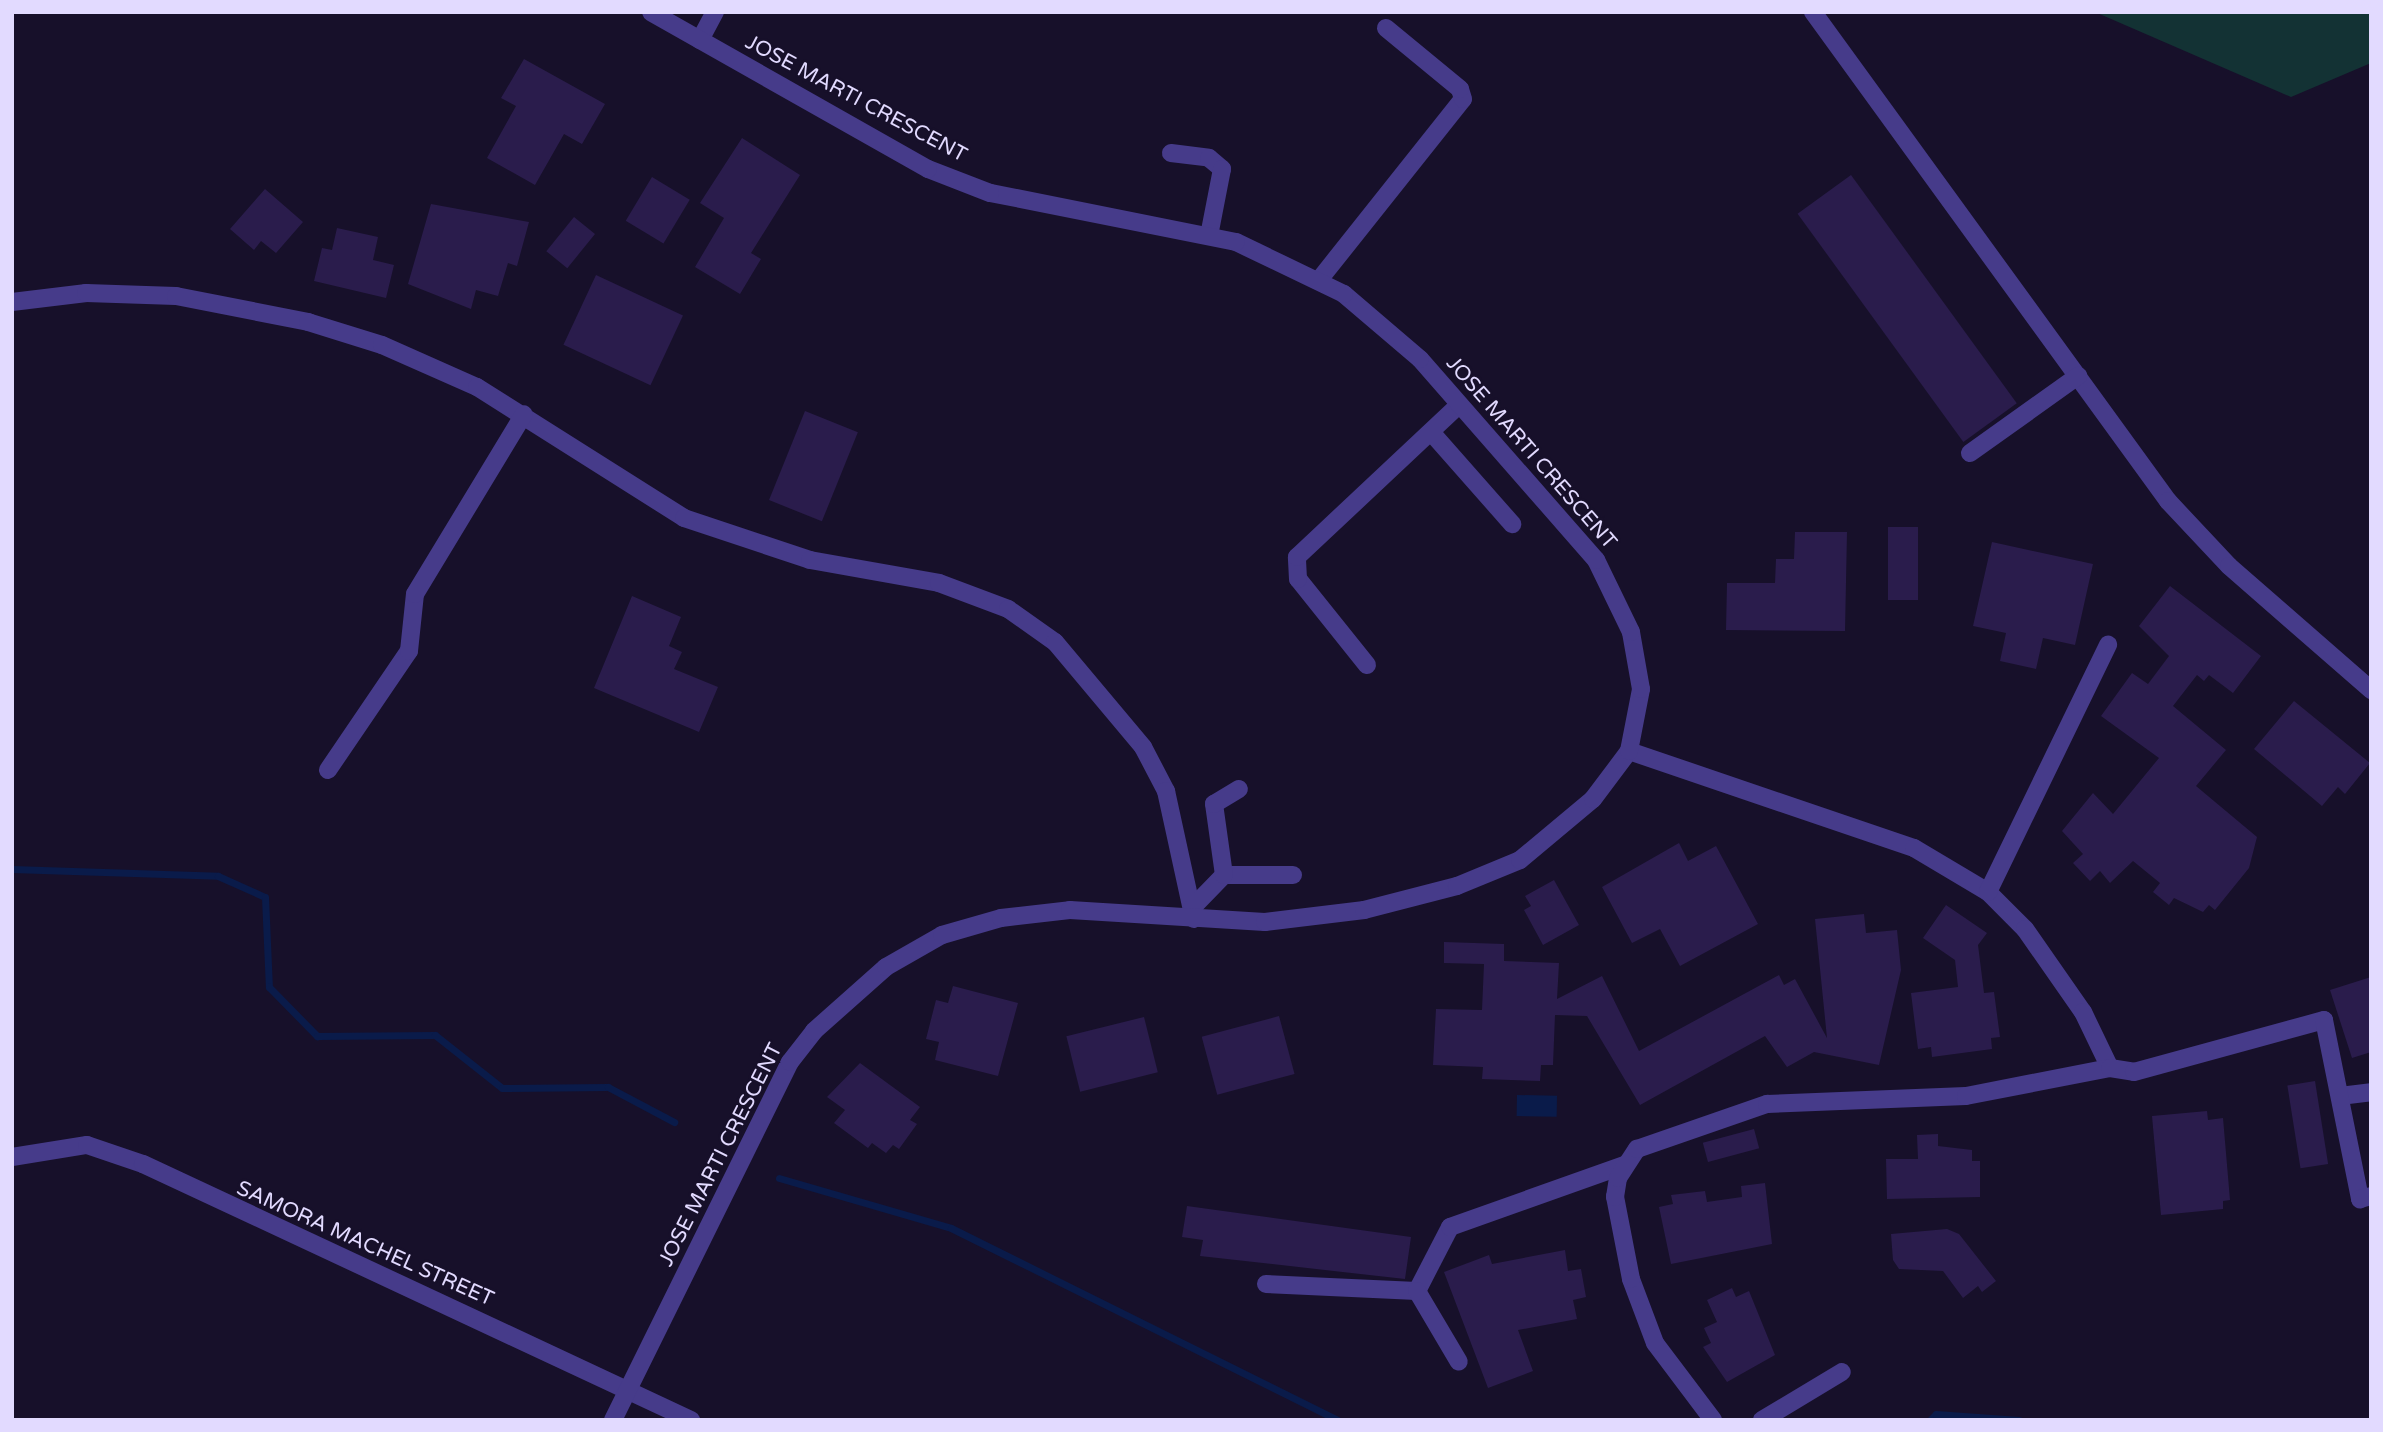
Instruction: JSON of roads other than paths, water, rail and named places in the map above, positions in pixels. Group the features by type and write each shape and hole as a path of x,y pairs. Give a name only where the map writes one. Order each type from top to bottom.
{"street":[{"name":"JOSE MARTI CRESCENT","path":"613,1420 790,1062 842,1003 917,947 1001,918 1070,910 1278,920 1364,909 1457,886 1520,860 1560,831 1629,751 1641,689 1632,632 1596,559 1387,327 1319,280 1209,236 1049,207 965,184 892,150 652,12"},
{"path":"700,40 715,12"},
{"path":"1813,12 2191,527 2371,690"},
{"path":"1319,280 1464,99 1460,89 1387,28"},
{"path":"1171,153 1209,158 1222,169 1209,236"},
{"path":"12,302 86,293 238,304 382,345 524,414 684,518 810,560 939,583 1008,609 1055,642 1105,694 1167,791 1193,914"},
{"path":"1970,453 2078,376"},
{"path":"1367,665 1294,568 1297,556 1460,405"},
{"path":"328,770 409,651 415,594 524,414"},
{"path":"1431,432 1512,524"},
{"path":"1988,892 2108,645"},
{"path":"1629,751 1914,848 1988,892 2025,929 2084,1012 2110,1068"},
{"path":"1193,914 1224,876 1214,804 1239,789"},
{"path":"1224,876 1293,875"},
{"path":"1713,1420 1655,1343 1632,1279 1615,1197 1624,1165 1637,1149 1768,1104 1966,1097 2110,1068 2134,1072 2324,1020 2360,1199 2371,1196"},
{"path":"2340,1097 2371,1092"},
{"name":"SAMORA MACHEL STREET","path":"12,1157 87,1145 143,1164 691,1420"},
{"path":"1417,1292 1450,1227 1624,1165"},
{"path":"1266,1284 1417,1292"},
{"path":"1417,1292 1459,1362"},
{"path":"1762,1420 1842,1372"}],"water":[{"path":"1517,1095 1557,1096 1557,1117 1517,1116"}],"waterway":[{"path":"12,869 218,876 265,897 269,987 317,1036 435,1035 502,1088 608,1087 674,1122"},
{"path":"779,1178 951,1228 1338,1420"},
{"path":"1930,1420 1936,1414 2019,1420"}]}
